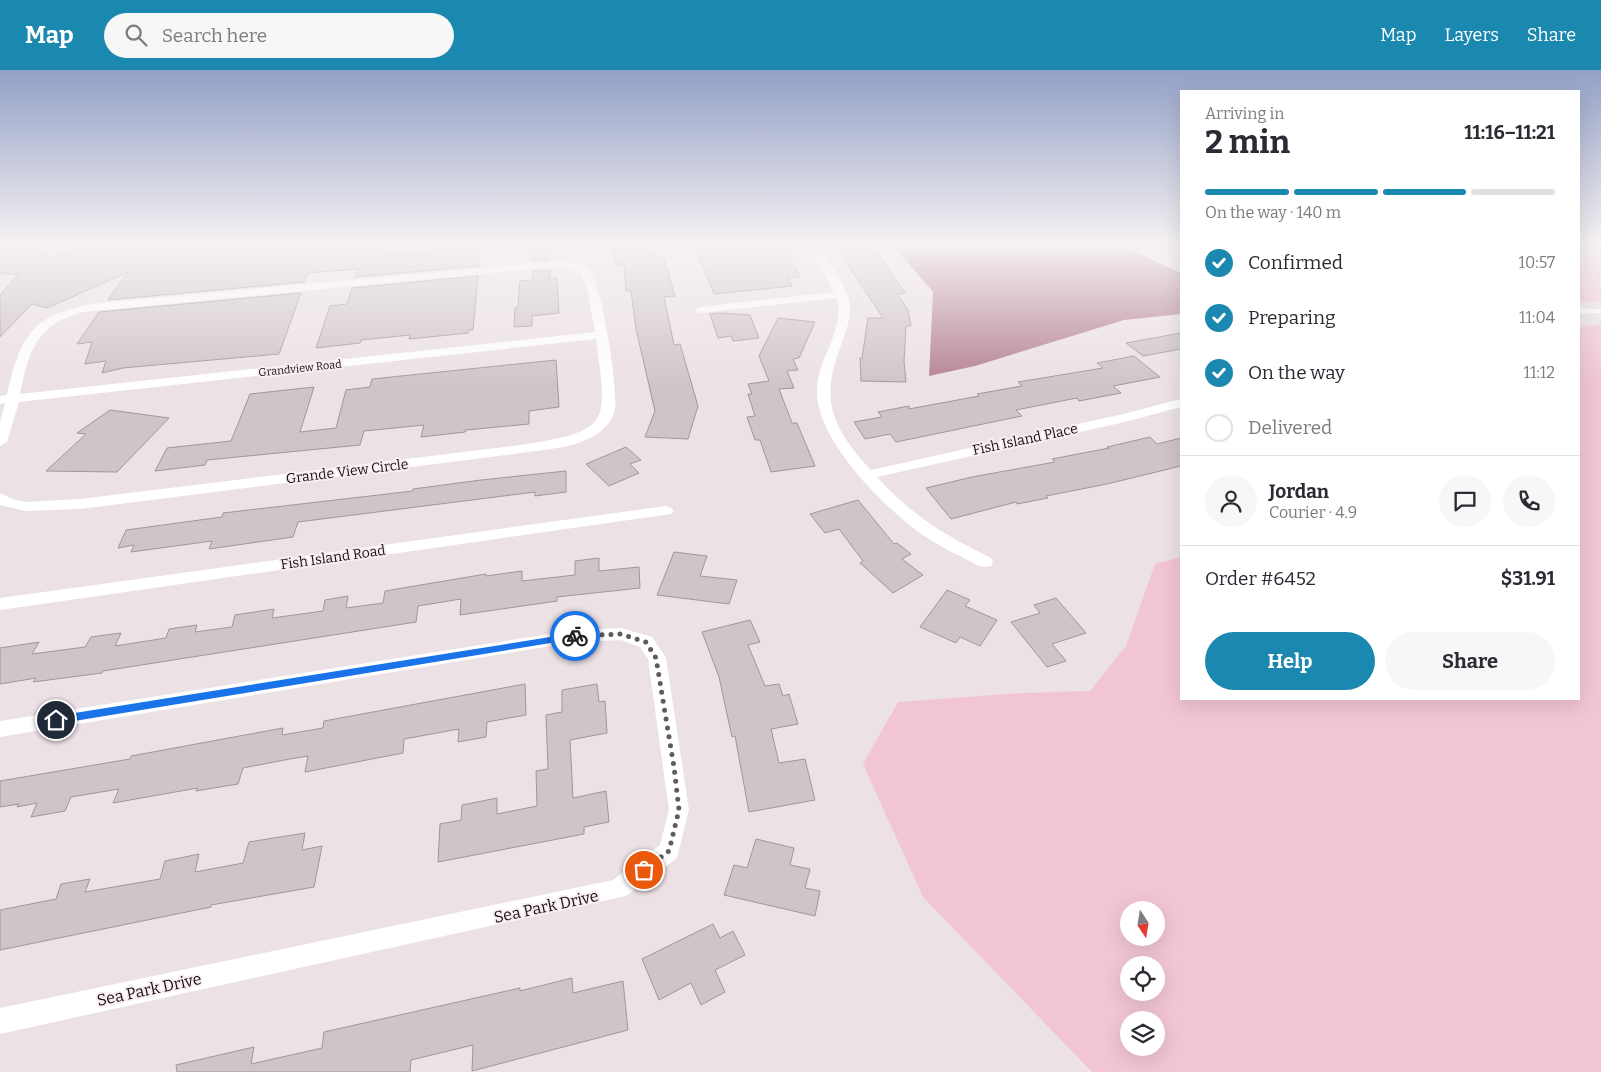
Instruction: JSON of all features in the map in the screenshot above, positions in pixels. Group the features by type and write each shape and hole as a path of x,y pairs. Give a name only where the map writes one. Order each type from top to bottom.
{"street":[{"name":"Grande View Circle","path":"6,399 27,345 38,329 71,312 98,306 251,292"},
{"name":"Grande View Circle","path":"0,498 4,502 26,506 80,504 512,450 569,441 597,428 607,416 609,404 601,335 592,292"},
{"path":"700,310 841,294 844,306 838,339 824,378 823,402 830,421 840,439 868,476 920,526 953,547 985,562"},
{"name":"Grandview Road","path":"6,399 601,335"},
{"path":"0,442 9,417 6,399"},
{"name":"Fish Island Place","path":"868,476 1125,418 1180,403"},
{"name":"Fish Island Road","path":"0,604 666,510"},
{"name":"Sea Park Drive","path":"0,728 566,637 621,634 646,642 656,658 679,810 669,851 618,890 0,1021"}],"lane":[{"path":"1582,310 1601,311"}],"shaded area":[{"path":"933,292 1180,292 1180,314 1124,320 975,366 929,376"},
{"path":"1580,292 1601,292 1601,301 1589,303 1580,301"},
{"path":"1601,324 1601,1072 1092,1072 923,897 863,764 898,702 1023,693 1090,691 1126,646 1155,564 1180,557 1180,700 1580,700 1580,327"}],"building":[{"path":"3,292 84,292 47,308 32,304 0,337 0,295"},
{"path":"114,292 198,292 108,300"},
{"path":"351,292 477,292 473,330 468,330 468,333 409,339 410,335 361,340 360,343 316,348 330,306 347,304"},
{"path":"519,292 558,292 559,313 532,316 532,326 514,327 515,308 518,307"},
{"path":"631,292 674,292 675,296 664,297 674,345 680,344 698,406 688,439 645,437 655,411 636,329"},
{"path":"713,292 736,292 714,294"},
{"path":"866,292 904,292 905,293 897,294 908,310 911,326 906,326 904,361 906,382 861,381 860,358 862,358 868,318 883,318"},
{"path":"301,293 279,354 123,368 102,373 106,361 85,364 92,342 77,344 99,312"},
{"path":"710,314 750,315 759,338 733,341 731,336 718,338"},
{"path":"778,318 815,322 799,358 793,359 798,370 787,371 794,388 779,389 792,423 797,423 815,466 771,472 760,440 755,440 747,417 755,416 748,394 752,394 748,384 769,381 759,356"},
{"path":"1180,333 1180,349 1143,356 1126,343"},
{"path":"1134,356 1160,377 1113,386 1121,393 1079,401 1077,398 1016,410 1022,416 896,442 890,434 865,439 854,422 882,417 878,412 909,406 909,409 979,396 977,394 1022,386 1018,382 1103,368 1097,363"},
{"path":"556,360 559,407 529,411 529,424 466,430 465,432 421,437 424,425 364,431 360,445 207,460 205,465 155,471 167,448 231,441 250,394 314,387 300,432 336,428 346,390 370,387 372,379"},
{"path":"110,410 169,418 117,472 46,471 86,434 77,433"},
{"path":"1150,437 1157,444 1180,438 1180,466 1107,484 1046,496 1048,498 1017,504 1016,502 951,519 926,488 972,477 1055,462 1052,459 1109,448 1107,447"},
{"path":"626,447 641,460 630,464 639,473 609,486 586,464"},
{"path":"566,471 566,492 535,496 535,492 298,522 293,537 209,549 212,541 131,552 134,545 118,548 126,530 222,517 223,513"},
{"path":"858,500 894,544 897,543 911,554 902,559 923,575 893,593 860,563 863,561 839,529 825,533 810,514"},
{"path":"674,552 707,556 700,576 737,580 729,604 657,595"},
{"path":"599,558 599,571 639,567 640,588 557,597 557,601 460,615 461,599 418,606 416,622 103,671 102,673 33,682 36,678 0,684 0,648 39,642 32,654 85,647 91,637 121,633 115,646 166,638 169,629 197,625 195,632 232,627 235,615 274,609 272,618 323,611 325,600 348,596 346,608 383,603 385,591 486,574 486,576 522,571 522,581 575,575 575,561"},
{"path":"947,590 970,600 965,606 997,620 980,646 960,637 956,643 920,627"},
{"path":"1056,598 1086,633 1052,644 1066,661 1047,667 1011,622 1040,613 1034,605"},
{"path":"750,620 760,642 748,645 765,686 779,684 783,696 789,694 798,724 771,729 779,763 805,759 815,800 749,812 735,736 732,737 719,677 702,632"},
{"path":"525,684 526,715 487,722 486,737 458,742 459,729 404,739 403,753 305,772 308,756 290,759 243,768 238,784 196,791 198,788 113,803 119,789 71,797 65,811 31,817 37,803 17,807 19,804 0,807 0,781 130,759 131,756 283,728 282,735 323,728 324,721"},
{"path":"597,684 599,702 605,701 607,733 570,740 573,798 606,791 609,822 584,827 584,834 438,862 440,824 461,820 462,805 497,798 497,814 537,806 536,771 548,769 546,715 562,712 562,690"},
{"path":"305,833 302,850 322,846 314,887 211,905 211,907 0,950 0,910 56,899 61,884 90,879 85,892 160,879 165,861 199,854 195,872 243,863 249,842"},
{"path":"756,839 794,848 790,865 810,869 805,888 820,891 815,916 724,895 734,865 747,868"},
{"path":"713,924 720,938 733,931 745,955 715,970 725,992 701,1005 691,983 659,1000 642,959"},
{"path":"572,978 573,993 623,981 628,1030 472,1071 473,1045 411,1060 410,1072 177,1072 176,1065 254,1047 251,1064 322,1048 324,1032 520,988 520,991"}],"way so far":[{"path":"575,636 621,634 646,642 656,658 679,810 669,851 644,870"}],"route":[{"path":"56,720 575,636"}]}
